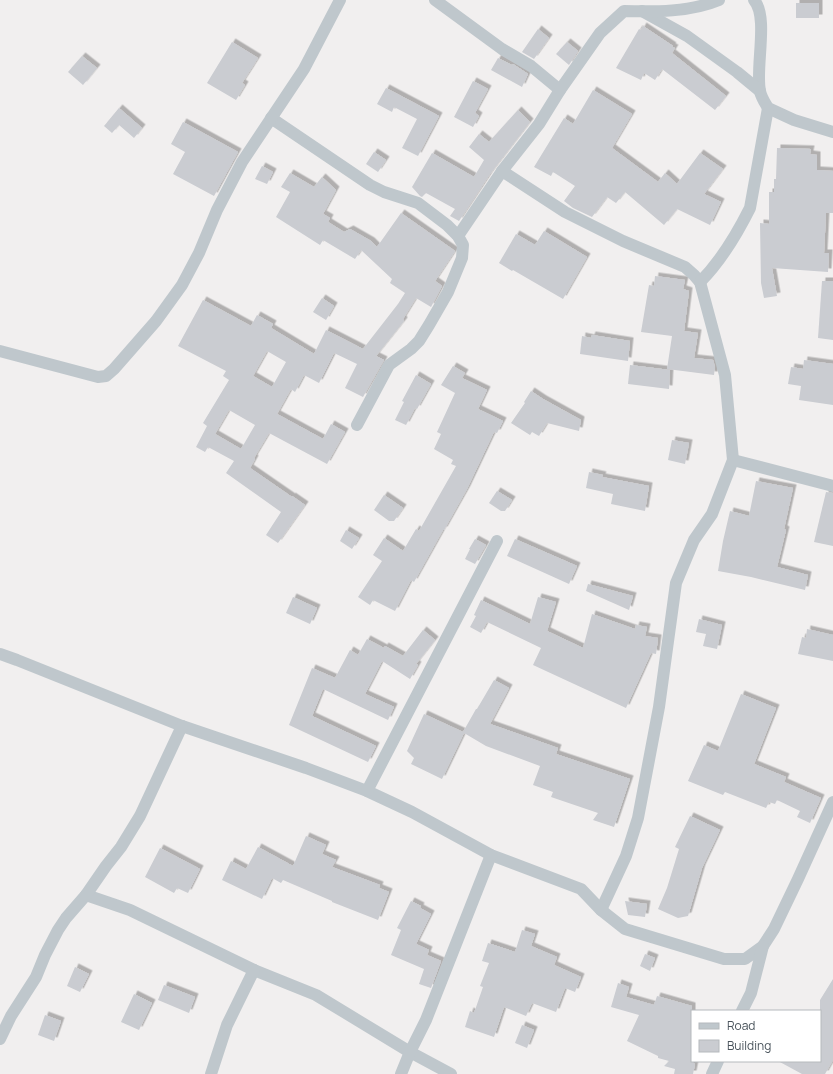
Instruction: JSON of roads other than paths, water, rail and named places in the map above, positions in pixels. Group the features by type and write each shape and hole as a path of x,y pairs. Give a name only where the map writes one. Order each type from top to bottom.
{"street":[{"path":"0,351 98,377 106,376 114,369 156,321 182,285 217,210 242,162 304,69 340,0"},
{"path":"435,0 502,49 531,66 560,90"},
{"path":"458,236 502,171 539,124 560,90 600,33 624,10 681,10 719,0"},
{"path":"700,282 717,263 750,208 768,108 760,91 759,66 761,29 759,5 754,0"},
{"path":"642,11 688,36 760,91"},
{"path":"768,108 794,120 833,132"},
{"path":"271,118 370,186 418,203 458,236 463,245 462,258 448,292 419,341 411,349 389,364 357,425"},
{"path":"502,171 565,212 623,241 685,267 694,275 700,282 725,376 733,460 712,514 694,540 676,583 659,707 638,818 626,856 601,910"},
{"path":"733,460 833,486"},
{"path":"367,791 498,541"},
{"path":"0,654 182,726 306,768 367,791 412,812 491,855 580,889 601,910 625,929 724,959 745,959 763,946"},
{"path":"0,1040 11,1016 36,977 58,930 121,848 140,816 182,726"},
{"path":"742,1010 751,993 763,946 774,929 833,802"},
{"path":"401,1074 426,1020 491,855"},
{"path":"86,895 130,910 254,970 316,995 410,1052 451,1074"},
{"path":"211,1074 227,1024 254,970"},
{"path":"712,1074 718,1062"}]}
